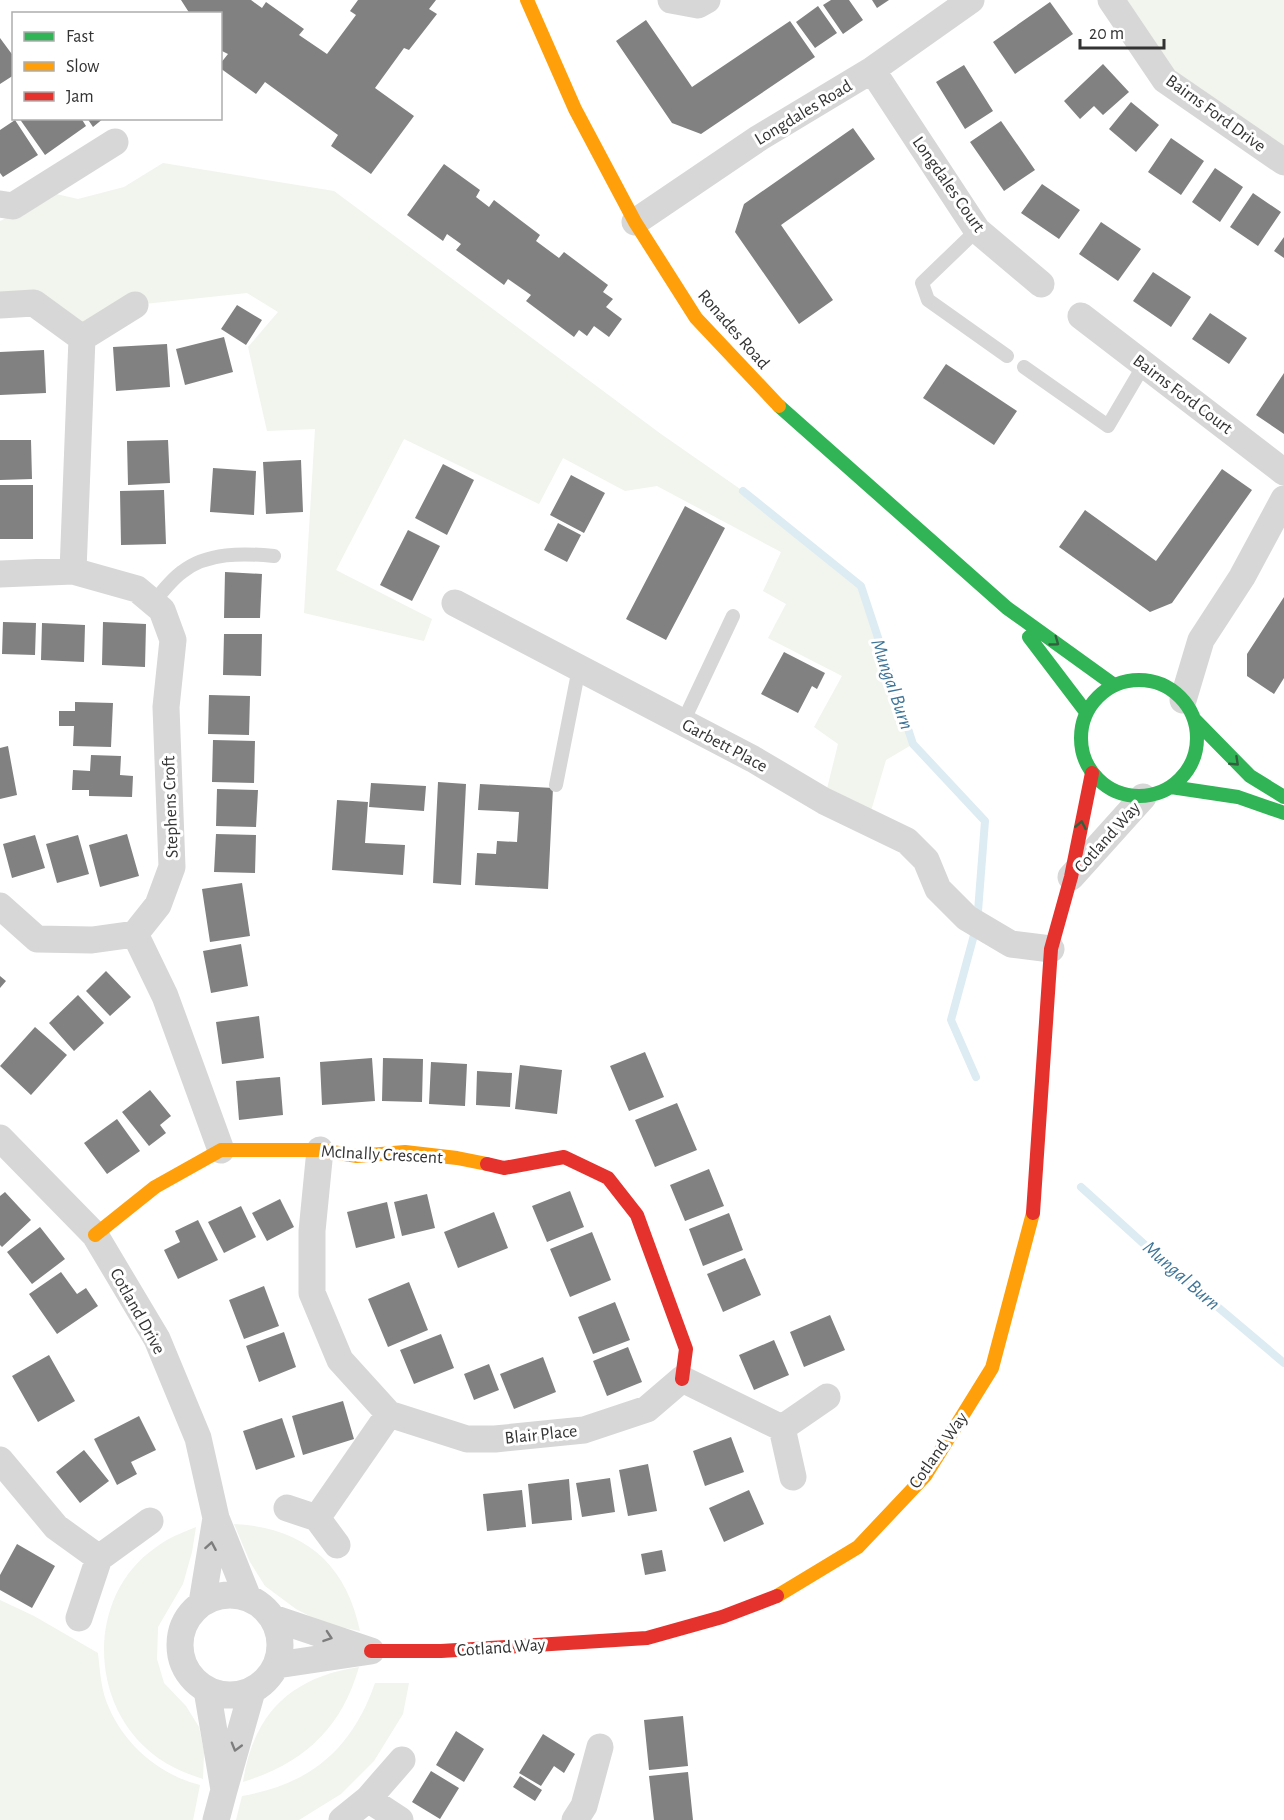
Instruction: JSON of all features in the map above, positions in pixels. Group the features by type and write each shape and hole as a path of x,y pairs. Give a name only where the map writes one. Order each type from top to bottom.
{"street":[{"name":"Ronades Road","path":"527,0 575,109 635,222 696,318 771,399 1007,608 1114,685"},
{"path":"671,0 698,5 707,0"},
{"name":"Bairns Ford Drive","path":"1111,0 1165,80 1284,162"},
{"name":"Longdales Road","path":"635,222 759,138 872,70 964,2"},
{"name":"Longdales Court","path":"872,70 977,230 1041,284"},
{"path":"0,204 13,206 115,142"},
{"path":"0,305 34,303 82,338"},
{"path":"82,338 135,305"},
{"name":"Bairns Ford Court","path":"1081,316 1284,472"},
{"path":"73,571 82,338"},
{"path":"1284,499 1277,531 1242,577 1201,640 1189,710 1197,746 1191,765 1171,787 1143,797 1114,791 1092,773 1083,754 1081,733 1086,712 1098,696 1114,685 1135,680 1162,684 1189,710 1250,776 1284,797"},
{"name":"Stephens Croft","path":"0,574 73,571 137,589 162,610 173,640 166,707 172,867 158,905 135,934"},
{"name":"Garbett Place","path":"455,603 753,759 824,801 907,841 926,860 938,889 967,918 1011,944 1051,949"},
{"name":"Ronades Road","path":"1007,608 1086,712"},
{"name":"Cotland Way","path":"277,1665 371,1652 441,1651 647,1638 722,1617 781,1594 858,1547 926,1476 993,1368 1034,1208 1051,949 1071,877 1092,773"},
{"path":"1171,787 1238,797 1284,813"},
{"name":"Cotland Way","path":"1071,877 1143,797"},
{"path":"0,906 37,939 92,940 135,934 165,996 221,1150"},
{"name":"Cotland Drive","path":"0,1138 95,1235 157,1339 198,1438 216,1518 248,1598"},
{"name":"McInally Crescent","path":"95,1235 155,1187 221,1150 320,1150 357,1156 405,1152 457,1158 504,1168 564,1157 608,1178 637,1215 686,1349 682,1379"},
{"path":"317,1518 389,1414 340,1360 312,1293 312,1231 320,1150"},
{"path":"682,1379 782,1428"},
{"name":"Blair Place","path":"389,1414 467,1439 495,1439 584,1430 647,1409 682,1379"},
{"path":"782,1428 827,1396"},
{"path":"782,1428 793,1477"},
{"path":"0,1461 56,1527 99,1558"},
{"path":"287,1508 317,1518 337,1545"},
{"name":"Cotland Drive","path":"202,1603 216,1518"},
{"path":"80,1618 99,1558 150,1521"},
{"path":"232,1595 248,1598 262,1606 273,1618 279,1633 281,1649 277,1665 271,1676 252,1691 237,1695 222,1695 207,1690 186,1670 181,1656 180,1641 183,1626 202,1603 216,1596 232,1595"},
{"name":"Cotland Way","path":"273,1618 371,1652"},
{"path":"207,1690 224,1790"},
{"path":"216,1820 252,1691"},
{"path":"575,1820 584,1806 600,1748"},
{"path":"342,1820 368,1798 402,1760"},
{"path":"368,1798 400,1820"}],"lane":[{"path":"977,230 922,283 928,300 1007,356"},
{"path":"1024,367 1108,426 1145,363"},
{"path":"153,603 183,571 199,562 229,555 274,556"},
{"path":"683,722 733,616"},
{"path":"556,785 579,668"}],"shaded area":[{"path":"1111,0 1284,0 1284,162 1165,80"},
{"path":"163,163 334,191 661,434 743,491 861,586 913,744 886,760 868,821 824,801 838,744 814,727 842,676 768,638 786,604 763,591 781,552 657,486 625,491 563,458 539,504 404,439 336,570 432,619 424,641 304,613 315,429 267,431 248,347 278,312 247,293 135,305 82,338 34,303 0,306 0,221 56,194 78,199 124,187"},
{"path":"234,1524 281,1532 318,1553 344,1586 360,1631 325,1624 296,1609 265,1586 250,1562"},
{"path":"196,1527 183,1584 158,1627 157,1659 164,1683 186,1706 199,1727 204,1752 203,1779 160,1759 147,1749 128,1727 114,1702 106,1675 104,1646 108,1618 118,1592 133,1568 160,1544"},
{"path":"0,1600 34,1616 98,1653 106,1702 124,1734 134,1746 158,1766 171,1774 200,1785 193,1820 0,1820"},
{"path":"359,1667 342,1708 317,1741 284,1765 243,1782 248,1758 256,1737 266,1718 279,1703 295,1690 314,1680 335,1672"},
{"path":"375,1683 409,1683 403,1714 374,1761 341,1794 299,1820 236,1820 242,1796 289,1783 326,1760 354,1727"}],"building":[{"path":"181,0 251,0 262,8 266,2 304,29 299,35 327,54 356,15 350,11 358,0 436,0 429,9 437,14 409,50 404,48 375,88 414,116 371,174 331,146 338,135 265,82 256,94 222,69 222,62 228,54 222,51 222,12 189,12"},
{"path":"831,0 849,0 863,20 843,34 823,5"},
{"path":"872,0 889,0 877,8"},
{"path":"1050,2 1073,34 1015,74 993,42"},
{"path":"818,6 837,33 815,48 796,22"},
{"path":"646,20 692,87 790,21 815,57 701,134 672,123 616,41"},
{"path":"0,38 12,54 12,76 0,84"},
{"path":"1103,64 1129,92 1103,115 1094,106 1080,119 1064,101"},
{"path":"964,65 993,111 965,129 936,82"},
{"path":"1131,102 1159,125 1136,152 1109,129"},
{"path":"15,120 38,155 3,177 0,173 0,130"},
{"path":"20,120 82,120 86,126 45,155"},
{"path":"88,120 102,120 93,127"},
{"path":"1001,121 1035,170 1004,191 970,142"},
{"path":"853,128 875,159 781,225 833,300 799,324 735,232 744,204"},
{"path":"1171,138 1204,161 1181,195 1148,172"},
{"path":"444,164 480,190 476,197 489,207 494,200 540,235 536,241 559,258 564,252 608,285 603,292 613,299 606,307 622,319 609,337 594,326 587,336 579,330 574,337 526,301 531,295 508,279 504,285 456,250 461,244 447,234 443,241 407,215"},
{"path":"1215,168 1243,187 1220,222 1192,202"},
{"path":"1042,184 1080,210 1059,239 1021,213"},
{"path":"1253,193 1281,212 1258,246 1230,227"},
{"path":"1101,222 1141,249 1118,281 1079,254"},
{"path":"1284,237 1284,258 1274,251"},
{"path":"1153,272 1191,297 1171,327 1133,301"},
{"path":"237,305 262,320 246,345 221,329"},
{"path":"1210,313 1247,338 1229,364 1192,339"},
{"path":"224,337 233,372 185,385 176,349"},
{"path":"167,344 170,387 116,391 113,347"},
{"path":"44,350 46,393 0,395 0,352"},
{"path":"946,364 1017,411 994,445 923,398"},
{"path":"1284,373 1284,434 1256,415"},
{"path":"0,440 31,440 32,479 0,480"},
{"path":"168,440 170,483 128,485 127,441"},
{"path":"301,460 303,512 266,514 263,462"},
{"path":"443,464 474,480 447,535 415,518"},
{"path":"213,468 256,471 254,515 210,512"},
{"path":"1222,469 1252,490 1172,603 1150,612 1059,547 1085,510 1156,561"},
{"path":"571,475 605,493 584,533 550,515"},
{"path":"0,485 33,485 33,539 0,539"},
{"path":"164,490 166,544 121,545 120,491"},
{"path":"685,506 725,528 666,640 626,619"},
{"path":"558,523 581,535 567,562 544,550"},
{"path":"408,530 440,546 412,601 380,585"},
{"path":"225,572 262,574 260,618 224,618"},
{"path":"1284,597 1284,678 1274,694 1247,676 1247,654"},
{"path":"3,622 36,623 35,655 2,654"},
{"path":"103,622 146,624 145,667 102,665"},
{"path":"42,623 85,625 84,662 41,660"},
{"path":"224,634 262,634 261,676 223,675"},
{"path":"784,652 825,673 817,689 812,686 798,713 761,694"},
{"path":"209,695 250,696 249,735 208,734"},
{"path":"75,702 113,703 111,747 73,746 74,726 59,726 59,711 75,711"},
{"path":"213,740 255,741 254,783 212,782"},
{"path":"8,746 17,795 0,799 0,748"},
{"path":"91,755 121,756 120,775 133,776 132,797 89,796 89,790 72,790 73,770 90,771"},
{"path":"438,782 466,784 461,885 433,883"},
{"path":"371,783 426,786 424,811 369,807"},
{"path":"480,784 553,788 548,889 475,885 477,853 496,854 497,841 517,842 519,812 478,810"},
{"path":"217,789 258,790 256,827 216,826"},
{"path":"337,800 368,802 365,843 405,845 403,875 332,870"},
{"path":"127,834 139,876 100,887 89,845"},
{"path":"216,834 256,835 255,873 214,872"},
{"path":"35,835 45,868 12,878 3,844"},
{"path":"78,835 89,874 57,883 46,844"},
{"path":"242,883 250,936 210,942 202,889"},
{"path":"241,944 248,986 211,993 203,951"},
{"path":"106,971 131,997 110,1016 86,991"},
{"path":"0,976 6,981 0,988"},
{"path":"78,995 104,1023 74,1051 49,1023"},
{"path":"259,1016 264,1058 222,1064 216,1022"},
{"path":"35,1027 67,1055 31,1095 0,1066"},
{"path":"645,1052 664,1097 629,1111 610,1066"},
{"path":"372,1058 375,1101 322,1105 320,1062"},
{"path":"383,1058 423,1059 422,1102 382,1101"},
{"path":"431,1062 467,1064 465,1106 429,1104"},
{"path":"520,1065 562,1070 557,1114 515,1109"},
{"path":"477,1071 512,1073 510,1107 476,1105"},
{"path":"280,1077 283,1115 239,1120 236,1081"},
{"path":"150,1090 171,1116 160,1125 166,1133 149,1146 122,1112"},
{"path":"677,1103 697,1150 655,1167 635,1120"},
{"path":"117,1119 140,1151 107,1174 84,1143"},
{"path":"709,1169 724,1206 685,1221 670,1185"},
{"path":"570,1191 584,1227 547,1242 532,1206"},
{"path":"5,1192 31,1220 2,1247 0,1245 0,1196"},
{"path":"427,1194 435,1228 402,1236 394,1202"},
{"path":"280,1199 294,1227 267,1241 252,1213"},
{"path":"387,1202 395,1238 356,1248 347,1212"},
{"path":"241,1206 256,1237 224,1253 208,1222"},
{"path":"494,1212 508,1248 458,1268 444,1232"},
{"path":"729,1213 743,1250 703,1266 689,1229"},
{"path":"198,1220 218,1260 178,1279 164,1250 180,1242 175,1231"},
{"path":"40,1227 65,1259 32,1284 7,1252"},
{"path":"592,1232 611,1280 570,1297 550,1249"},
{"path":"745,1258 761,1295 723,1312 707,1274"},
{"path":"61,1272 77,1294 86,1288 98,1306 57,1334 29,1294"},
{"path":"409,1282 428,1330 388,1347 368,1299"},
{"path":"264,1286 279,1326 244,1339 229,1300"},
{"path":"615,1302 630,1340 593,1354 578,1317"},
{"path":"830,1315 845,1350 804,1367 790,1332"},
{"path":"284,1332 296,1367 259,1382 246,1346"},
{"path":"441,1334 454,1368 414,1384 400,1350"},
{"path":"774,1340 789,1375 754,1390 739,1355"},
{"path":"628,1347 642,1382 607,1396 593,1361"},
{"path":"49,1355 75,1401 38,1422 12,1376"},
{"path":"543,1357 556,1392 514,1409 500,1374"},
{"path":"489,1364 499,1390 474,1400 464,1374"},
{"path":"343,1401 354,1439 303,1455 292,1416"},
{"path":"139,1416 156,1450 131,1462 137,1474 117,1485 94,1439"},
{"path":"282,1418 295,1457 256,1470 243,1431"},
{"path":"731,1437 744,1472 705,1486 693,1451"},
{"path":"84,1450 109,1481 80,1503 56,1472"},
{"path":"648,1464 657,1511 628,1516 619,1470"},
{"path":"610,1478 615,1512 582,1517 576,1483"},
{"path":"569,1479 572,1520 532,1524 528,1484"},
{"path":"522,1490 526,1527 487,1531 483,1494"},
{"path":"749,1490 764,1524 724,1542 709,1508"},
{"path":"17,1544 55,1566 32,1608 0,1590 0,1575"},
{"path":"662,1550 666,1571 645,1575 641,1554"},
{"path":"683,1716 688,1766 649,1770 644,1720"},
{"path":"456,1731 484,1749 464,1782 436,1765"},
{"path":"543,1734 575,1754 564,1773 554,1766 541,1786 519,1773"},
{"path":"431,1771 459,1788 440,1819 412,1802"},
{"path":"688,1772 693,1820 654,1820 649,1776"},
{"path":"520,1776 542,1790 535,1801 513,1787"}],"waterway":[{"name":"Mungal Burn","path":"743,491 861,586 913,744 985,821 977,924 951,1020 976,1077"},
{"name":"Mungal Burn","path":"1081,1187 1155,1254 1284,1363"}],"traffic: fast":[{"path":"779,406 1007,608 1114,685"},
{"path":"1029,637 1086,712"},
{"path":"1139,680 1161,685 1180,697 1192,716 1197,738 1192,760 1180,779 1161,791 1139,796 1117,791 1098,779 1086,760 1081,738 1086,716 1098,697 1117,685 1139,680"},
{"path":"1195,720 1250,776 1284,797"},
{"path":"1171,787 1238,797 1284,813"}],"traffic: slow":[{"path":"527,0 575,109 635,222 696,318 779,406"},
{"path":"95,1235 155,1187 221,1150 320,1150 357,1156 405,1152 487,1164"},
{"path":"777,1596 858,1547 925,1476 992,1368 1033,1213"}],"traffic: jam":[{"path":"1033,1213 1051,949 1071,877 1092,773"},
{"path":"487,1164 504,1168 564,1157 608,1178 637,1215 686,1349 682,1379"},
{"path":"371,1651 441,1651 647,1638 722,1617 777,1596"}]}
